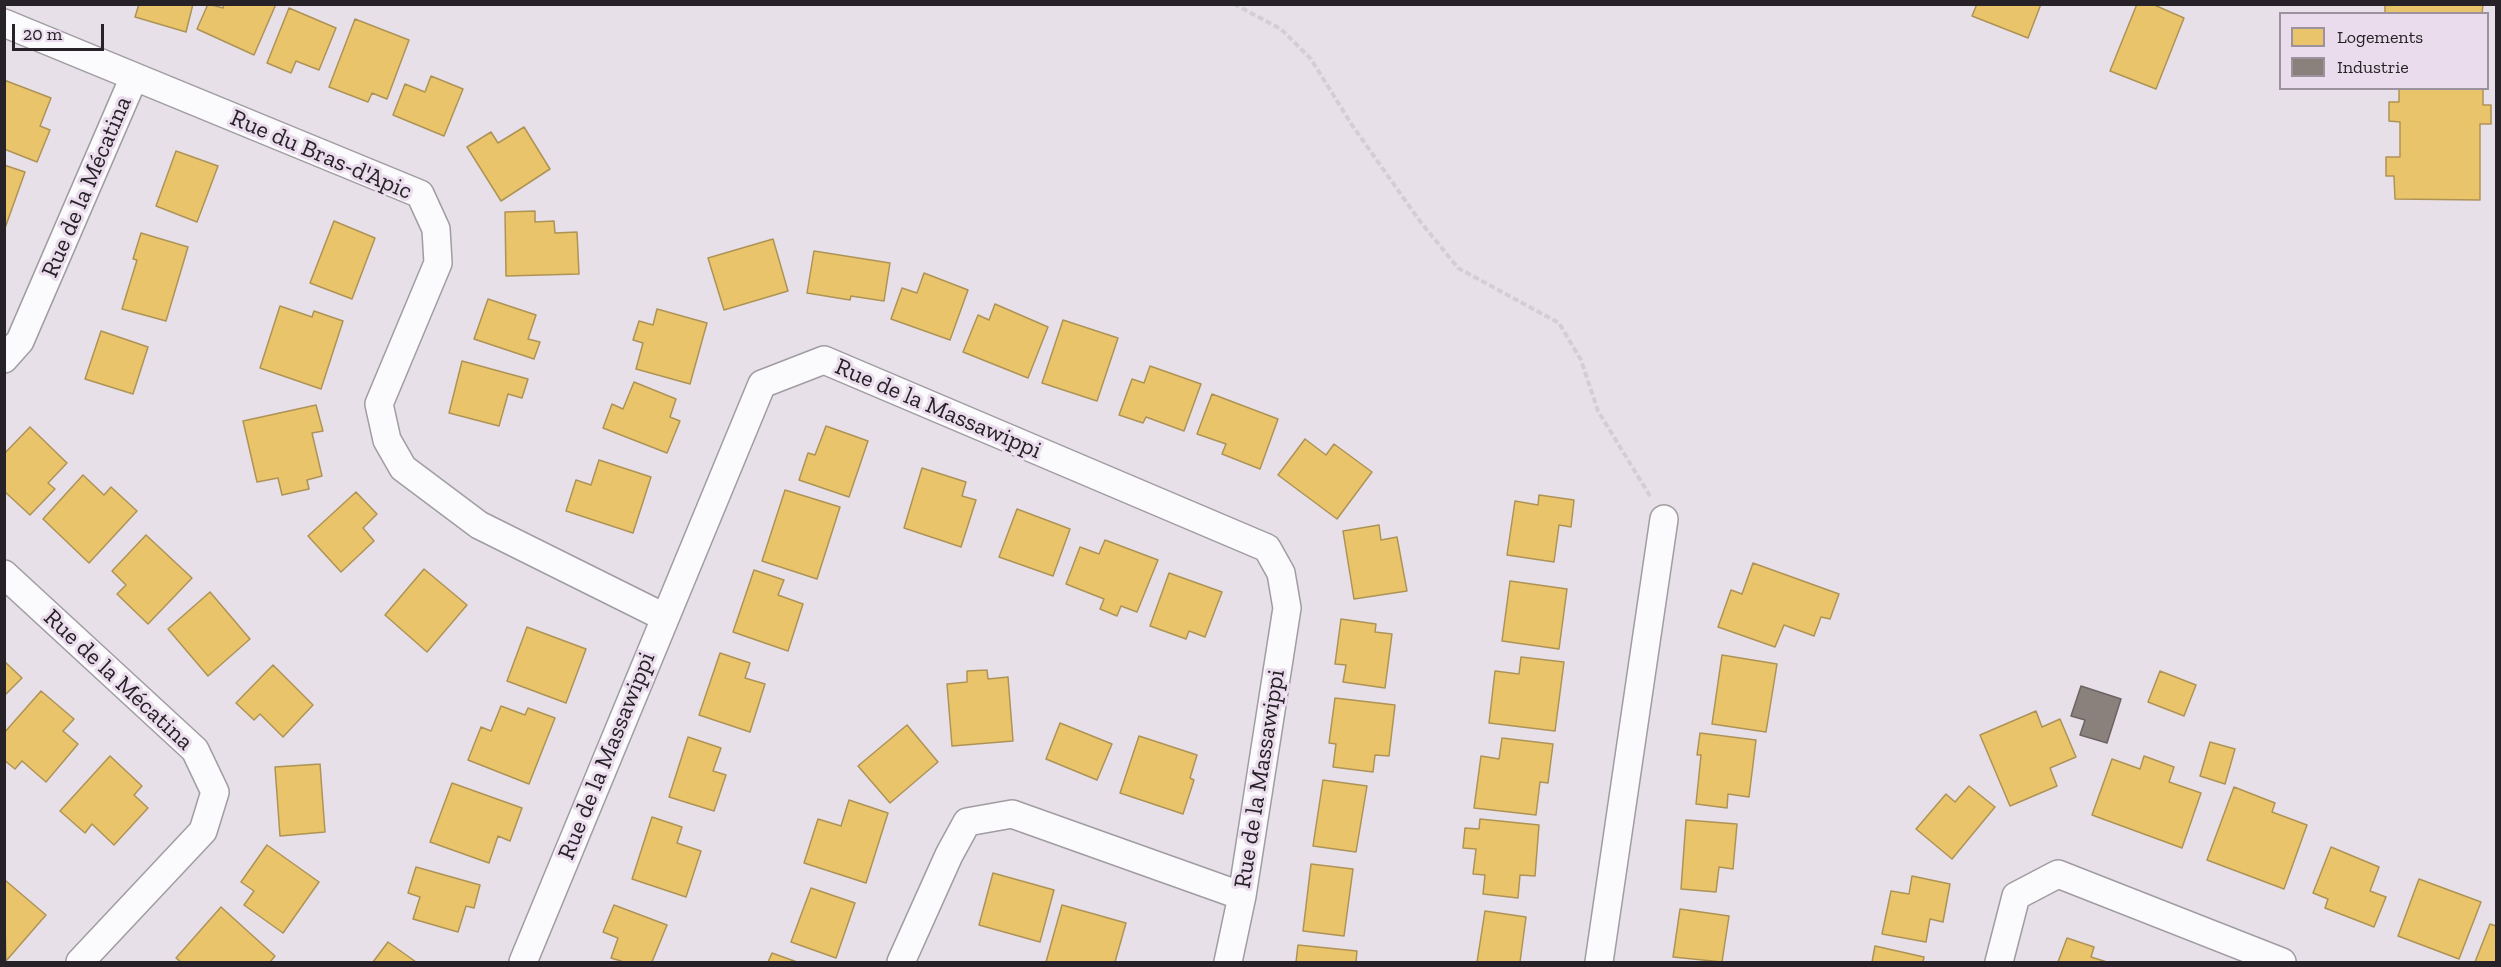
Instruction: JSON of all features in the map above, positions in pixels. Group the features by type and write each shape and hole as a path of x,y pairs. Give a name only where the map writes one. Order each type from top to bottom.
{"street":[{"name":"Rue du Bras-d'Apic","path":"4,23 420,194 436,229 438,263 379,404 387,440 403,468 479,525 664,617"},
{"name":"Rue de la Mécatina","path":"4,359 20,341 134,77"},
{"name":"Rue de la Massawippi","path":"523,963 762,384 824,360 1268,548 1281,573 1287,608 1242,896 1228,963"},
{"path":"1599,963 1664,519"},
{"name":"Rue de la Mécatina","path":"4,574 195,750 215,792 203,831 80,963"},
{"path":"901,963 949,855 967,822 1012,814 1242,896"},
{"path":"1999,963 2016,896 2058,874 2282,963"}],"path":[{"path":"1234,4 1281,28 1311,59 1419,220 1458,268 1559,323 1581,360 1598,411 1664,519"}],"building: Logements":[{"path":"139,4 193,4 186,32 135,17"},
{"path":"208,4 223,8 224,4 276,4 254,55 197,29"},
{"path":"1977,4 2041,4 2028,38 1972,16"},
{"path":"2137,4 2152,4 2184,18 2156,89 2110,71"},
{"path":"2385,4 2483,4 2482,12 2385,12"},
{"path":"289,8 336,28 319,70 296,61 291,73 267,63"},
{"path":"355,19 409,40 387,99 372,93 368,102 329,87"},
{"path":"431,76 463,89 444,136 393,115 405,84 425,92"},
{"path":"4,80 51,98 40,126 50,130 37,162 4,149"},
{"path":"2399,90 2483,90 2483,105 2491,105 2491,124 2480,124 2480,200 2395,199 2394,176 2386,176 2386,157 2400,157 2400,122 2389,121 2389,102 2399,102"},
{"path":"524,127 550,169 501,201 467,147 491,132 498,143"},
{"path":"176,151 218,166 197,222 156,206"},
{"path":"4,165 25,172 4,231"},
{"path":"535,211 535,222 554,221 555,233 577,232 579,274 506,276 505,212"},
{"path":"334,221 375,238 352,299 310,283"},
{"path":"141,233 188,247 166,321 122,309 137,260 133,259"},
{"path":"773,239 788,291 724,310 708,258"},
{"path":"814,251 890,263 884,301 851,296 850,300 807,293"},
{"path":"924,273 968,290 950,340 891,319 902,288 917,293"},
{"path":"488,299 536,315 528,339 540,342 534,359 474,339"},
{"path":"995,304 1048,327 1028,378 963,352 978,315 989,320"},
{"path":"280,306 312,317 314,311 343,321 321,389 260,368"},
{"path":"657,309 707,323 690,384 636,369 643,343 633,340 639,321 653,325"},
{"path":"1063,320 1118,338 1097,401 1042,383"},
{"path":"101,331 148,347 133,394 85,379"},
{"path":"462,361 528,379 522,398 508,394 499,426 449,413"},
{"path":"1150,366 1201,384 1184,431 1146,417 1143,423 1119,415 1132,379 1144,383"},
{"path":"634,382 676,399 670,417 680,421 667,453 603,428 612,404 623,409"},
{"path":"1212,394 1278,419 1260,469 1222,454 1226,444 1197,434"},
{"path":"316,405 323,431 312,433 322,476 307,480 309,489 282,495 278,478 257,482 243,421"},
{"path":"826,426 868,441 849,497 799,480 808,453 815,455"},
{"path":"30,427 67,463 48,483 55,489 30,515 4,491 4,454"},
{"path":"1305,439 1326,455 1334,444 1372,472 1337,519 1278,475"},
{"path":"599,460 651,477 633,533 566,511 576,480 591,485"},
{"path":"922,468 966,482 962,496 976,500 961,547 904,528"},
{"path":"83,475 104,495 111,487 137,511 89,563 43,519"},
{"path":"785,490 840,507 817,579 762,561"},
{"path":"356,492 377,514 363,528 374,541 341,572 308,536"},
{"path":"1539,495 1574,500 1571,527 1559,525 1554,562 1507,555 1515,501 1538,505"},
{"path":"1017,509 1070,529 1053,576 999,557"},
{"path":"1379,525 1381,540 1397,537 1407,591 1354,599 1343,531"},
{"path":"146,535 192,578 148,624 117,594 126,585 112,571"},
{"path":"1105,540 1158,560 1137,612 1121,606 1117,616 1100,609 1104,599 1066,584 1080,547 1099,554"},
{"path":"1753,563 1839,594 1830,619 1821,617 1814,636 1784,625 1775,647 1718,627 1731,590 1742,594"},
{"path":"424,569 467,605 427,652 385,615"},
{"path":"754,570 784,580 778,595 803,604 788,651 733,632"},
{"path":"1169,573 1222,592 1205,637 1189,631 1186,639 1150,626"},
{"path":"1510,581 1567,589 1559,649 1502,641"},
{"path":"210,592 250,639 208,676 168,629"},
{"path":"1341,619 1376,624 1375,632 1392,634 1385,688 1343,682 1346,665 1335,664"},
{"path":"527,627 586,649 566,703 507,681"},
{"path":"720,653 750,663 745,678 765,684 750,732 699,715"},
{"path":"1722,655 1777,664 1766,732 1712,724"},
{"path":"1521,657 1564,662 1555,731 1489,723 1495,671 1519,674"},
{"path":"4,661 22,678 4,696"},
{"path":"273,665 313,705 283,737 260,714 254,720 236,703"},
{"path":"987,670 988,679 1008,677 1013,741 952,746 947,684 967,682 967,671"},
{"path":"2160,671 2196,685 2184,716 2148,702"},
{"path":"41,691 74,719 63,731 78,744 46,782 22,761 15,769 4,760 4,733"},
{"path":"1335,698 1395,705 1389,756 1375,755 1373,772 1333,767 1336,744 1329,743"},
{"path":"501,706 525,715 528,708 555,718 529,784 468,760 481,727 491,731"},
{"path":"2036,711 2042,727 2060,719 2076,757 2050,768 2057,786 2010,806 1980,735"},
{"path":"1060,723 1112,744 1097,780 1046,759"},
{"path":"907,725 938,762 890,803 858,766"},
{"path":"1700,733 1756,740 1749,797 1728,794 1727,808 1696,804 1701,755 1697,755"},
{"path":"1139,736 1197,755 1190,778 1194,780 1183,814 1120,793"},
{"path":"688,737 721,748 713,771 726,775 714,811 669,797"},
{"path":"1502,738 1553,744 1548,783 1540,782 1536,815 1474,808 1481,756 1499,759"},
{"path":"2210,742 2235,749 2225,784 2200,776"},
{"path":"110,756 142,786 134,795 148,808 114,845 92,824 85,833 60,811"},
{"path":"2144,756 2174,767 2169,782 2201,793 2182,848 2092,815 2112,759 2140,769"},
{"path":"320,764 325,832 280,836 275,767"},
{"path":"1323,780 1367,786 1356,852 1313,846"},
{"path":"452,783 522,808 510,841 498,836 489,863 430,842"},
{"path":"1969,786 1995,807 1952,859 1916,829 1946,794 1955,802"},
{"path":"2234,787 2275,803 2272,812 2307,825 2284,889 2207,860"},
{"path":"849,800 888,813 866,883 804,863 818,819 841,826"},
{"path":"652,817 682,827 677,843 701,851 686,897 632,879"},
{"path":"1480,819 1539,825 1535,876 1520,875 1518,898 1483,894 1485,875 1473,874 1476,849 1463,848 1465,828 1479,829"},
{"path":"1686,820 1737,824 1733,869 1719,867 1716,892 1681,889"},
{"path":"267,845 319,882 283,933 244,905 254,891 241,882"},
{"path":"2331,847 2379,867 2370,891 2386,897 2374,927 2325,908 2328,899 2313,893"},
{"path":"1311,864 1353,869 1344,936 1303,931"},
{"path":"416,867 480,885 474,908 466,906 458,932 413,919 420,897 408,893"},
{"path":"993,873 1054,890 1040,942 979,925"},
{"path":"1912,876 1950,884 1943,922 1930,919 1926,942 1882,934 1891,891 1909,894"},
{"path":"2419,879 2481,902 2459,959 2398,936"},
{"path":"6,881 46,915 6,961 4,883"},
{"path":"811,888 855,903 836,958 791,942"},
{"path":"614,905 667,925 652,962 624,962 611,958 618,938 603,932"},
{"path":"1062,905 1126,923 1115,962 1046,962"},
{"path":"221,907 275,956 270,962 181,962 176,958"},
{"path":"1680,909 1729,916 1722,962 1673,957"},
{"path":"1485,911 1526,917 1520,962 1477,962"},
{"path":"2490,924 2496,926 2496,962 2475,962"},
{"path":"2067,938 2094,947 2091,957 2107,962 2058,962"},
{"path":"388,942 416,962 373,962"},
{"path":"1298,945 1357,951 1356,962 1296,962"},
{"path":"1875,946 1924,957 1923,962 1872,962"},
{"path":"772,953 797,962 768,962"}],"building: Industrie":[{"path":"2081,686 2121,699 2107,743 2080,735 2085,720 2071,716"}]}
